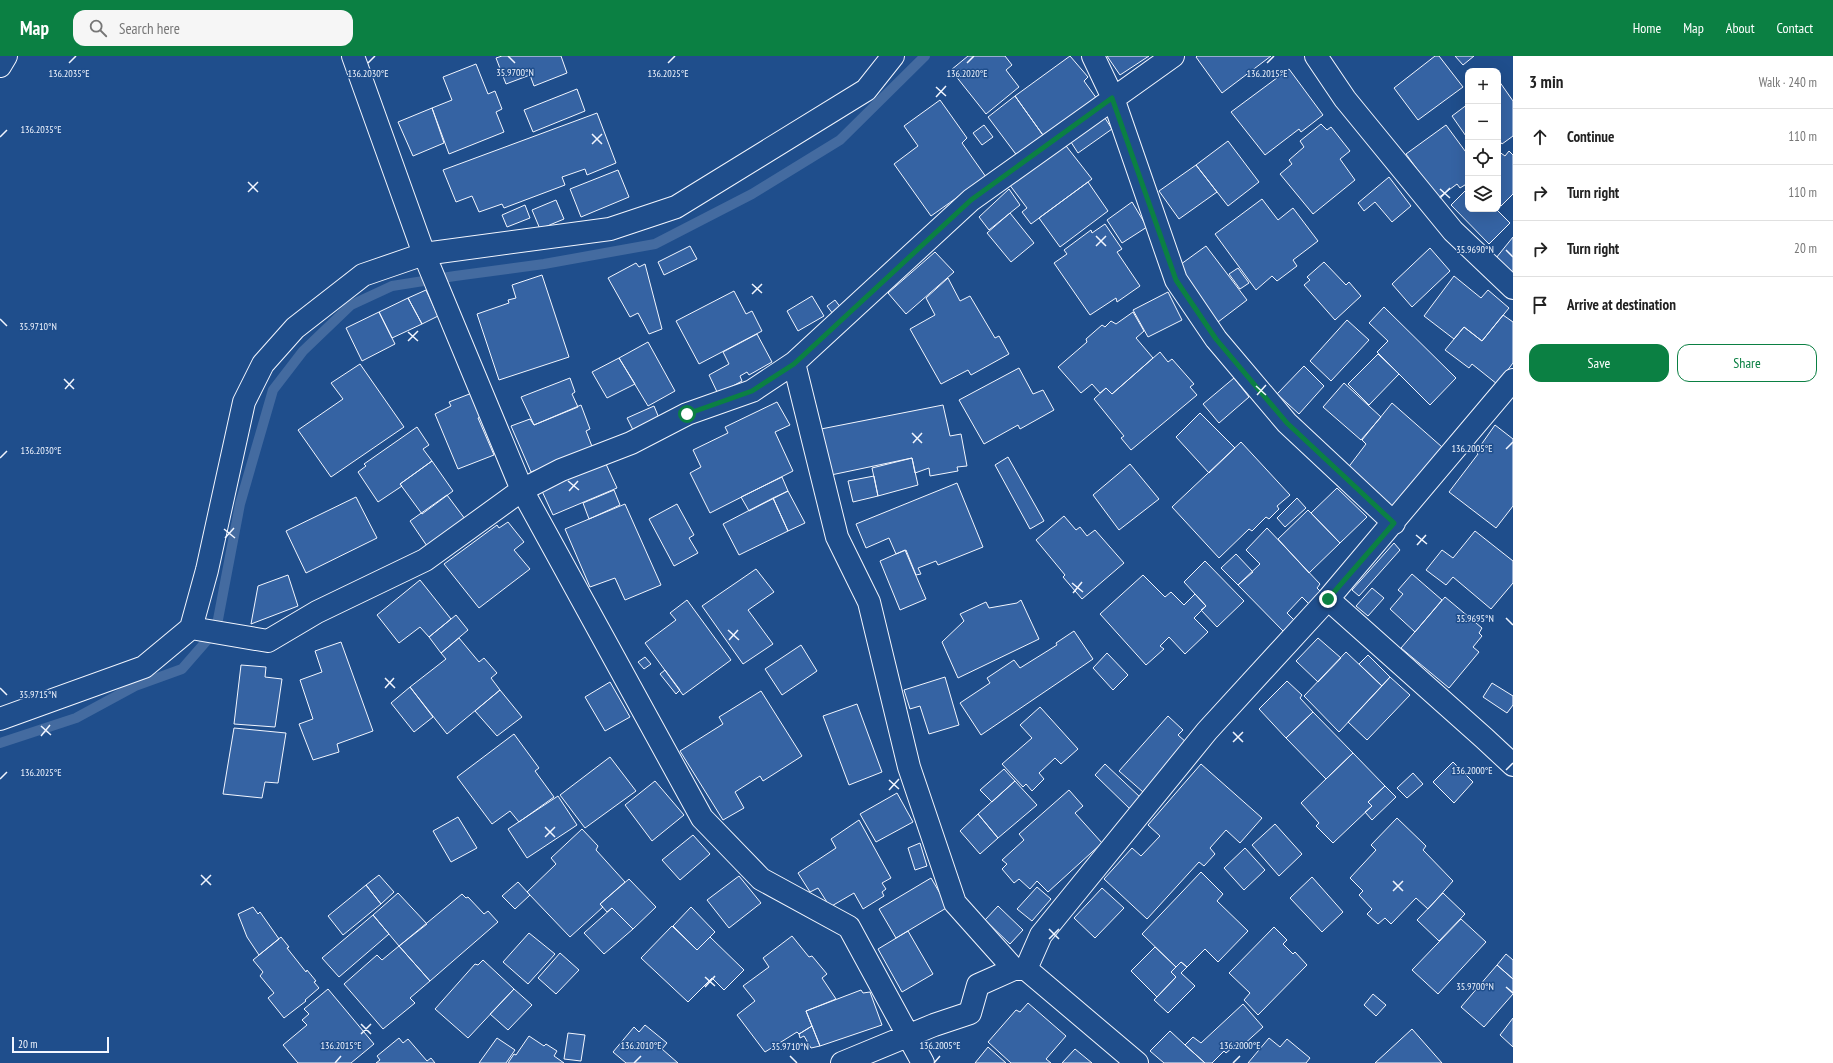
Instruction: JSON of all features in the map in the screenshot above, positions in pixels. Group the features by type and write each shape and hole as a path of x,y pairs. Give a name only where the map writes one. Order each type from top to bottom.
{"street":[{"path":"0,66 6,56"},
{"path":"353,56 424,254 522,490 702,818 761,879 849,927 923,1063"},
{"path":"0,719 144,667 191,628 207,570 244,402 263,364 294,328 362,275 424,254 610,229 676,207 866,90 893,56"},
{"path":"1093,56 1112,98 1176,280 1216,339 1287,423 1394,523"},
{"path":"191,628 268,641 317,612 425,560 522,490 561,470 631,443 687,414 752,391 794,364 971,200 1112,98 1173,56"},
{"path":"1316,56 1345,99 1453,231 1513,288"},
{"path":"794,364 837,537 869,602 909,766 954,903 1020,969 1137,1063"},
{"path":"842,1063 970,1013 978,985 1020,969 1041,935 1207,731 1328,599 1394,523 1513,380"},
{"path":"1328,599 1479,732 1513,765"}],"building":[{"path":"502,56 561,56 567,73 534,86 530,75 506,84 496,58"},
{"path":"968,56 1005,56 1012,65 1006,70 1019,87 986,114 951,70"},
{"path":"1070,56 1088,77 1084,81 1097,99 1045,138 1015,96"},
{"path":"1107,56 1149,56 1120,75"},
{"path":"1271,56 1222,93 1196,57"},
{"path":"1435,56 1439,56 1463,87 1418,120 1394,88"},
{"path":"1455,56 1474,56 1463,65"},
{"path":"476,64 488,94 495,91 502,109 496,112 504,132 449,154 432,108 452,100 443,77"},
{"path":"1289,69 1323,115 1301,132 1299,129 1265,155 1231,112"},
{"path":"1501,84 1513,101 1513,136 1502,144"},
{"path":"577,89 585,111 533,132 524,110"},
{"path":"1015,96 1045,138 1018,157 988,117"},
{"path":"940,100 967,138 962,143 986,177 931,216 894,164 918,146 904,126"},
{"path":"1465,106 1465,135 1452,116"},
{"path":"432,108 444,143 413,156 398,122"},
{"path":"597,113 616,163 587,175 585,169 562,177 565,185 504,208 502,204 479,212 472,196 456,202 443,170"},
{"path":"1103,115 1112,129 1078,153 1069,139"},
{"path":"1321,124 1327,130 1331,127 1350,151 1340,159 1355,180 1313,214 1280,174 1292,164 1289,160 1304,147 1300,141"},
{"path":"984,125 993,137 982,145 973,133"},
{"path":"1446,125 1465,151 1465,185 1460,188 1457,184 1438,198 1406,154"},
{"path":"1228,141 1259,182 1228,206 1196,165"},
{"path":"1063,142 1092,179 1031,224 1022,212 1027,208 1009,184"},
{"path":"1509,151 1513,155 1513,194 1501,206 1501,153 1505,156"},
{"path":"1196,165 1217,192 1179,219 1159,191"},
{"path":"618,170 629,197 581,217 570,189"},
{"path":"1389,177 1411,206 1392,222 1375,202 1364,211 1358,203"},
{"path":"1088,182 1108,211 1060,247 1039,218"},
{"path":"1009,189 1020,205 989,230 979,217"},
{"path":"1465,191 1465,212 1499,212 1510,223 1489,244 1451,205"},
{"path":"1262,199 1278,220 1293,208 1318,241 1293,260 1297,266 1277,281 1272,276 1256,290 1215,234"},
{"path":"556,200 564,219 540,229 532,210"},
{"path":"1132,202 1147,227 1122,243 1107,220"},
{"path":"525,205 530,218 507,227 502,215"},
{"path":"1010,213 1034,243 1011,262 987,233"},
{"path":"1105,224 1122,249 1117,252 1140,286 1117,302 1116,298 1090,315 1054,263 1067,254 1064,250 1091,230 1092,233"},
{"path":"1513,237 1513,280 1492,263"},
{"path":"690,246 697,259 664,275 658,262"},
{"path":"1206,246 1247,300 1218,322 1177,267"},
{"path":"1430,248 1450,271 1412,307 1392,284"},
{"path":"935,252 954,272 906,314 888,293"},
{"path":"1324,262 1346,285 1349,282 1361,296 1335,320 1304,285 1310,280 1307,277"},
{"path":"636,263 639,267 645,264 662,329 649,334 638,313 630,317 608,278"},
{"path":"1238,268 1249,283 1240,289 1229,274"},
{"path":"542,275 569,357 499,380 477,314 509,303 508,300 516,298 512,285"},
{"path":"1454,276 1481,298 1488,290 1509,308 1482,341 1464,327 1454,339 1424,316"},
{"path":"948,278 960,301 970,296 995,338 999,336 1009,354 971,375 968,370 941,384 910,329 935,315 926,298"},
{"path":"426,290 438,316 422,324 408,298"},
{"path":"734,291 746,314 752,311 762,331 699,364 676,321"},
{"path":"1168,292 1182,320 1148,337 1133,310"},
{"path":"812,296 824,316 798,331 787,311"},
{"path":"408,298 422,324 392,338 379,312"},
{"path":"835,300 841,308 833,314 827,306"},
{"path":"1384,307 1456,378 1430,405 1377,352 1388,341 1369,323"},
{"path":"379,312 395,344 362,361 346,328"},
{"path":"1133,312 1144,331 1136,338 1153,358 1112,394 1106,388 1100,393 1092,384 1081,393 1058,367 1087,342 1086,339 1102,325 1105,327 1111,321 1116,324"},
{"path":"1503,315 1513,322 1513,363 1497,384 1472,364 1469,368 1445,350 1464,327 1482,341"},
{"path":"1347,320 1369,340 1331,381 1310,361"},
{"path":"757,334 772,362 749,375 747,372 740,376 742,381 718,394 709,375 729,364 723,352"},
{"path":"648,342 675,391 648,406 619,358"},
{"path":"1160,352 1168,362 1172,359 1194,384 1190,387 1197,395 1131,450 1121,438 1124,436 1094,399 1106,388 1112,394"},
{"path":"1378,354 1399,374 1369,405 1348,384"},
{"path":"619,358 635,384 607,398 592,372"},
{"path":"360,364 404,427 331,477 298,430 343,399 331,383"},
{"path":"1304,366 1324,386 1299,414 1277,394"},
{"path":"1019,368 1033,394 1043,390 1054,410 1020,429 1018,425 984,444 959,400"},
{"path":"570,378 575,392 572,394 578,407 534,425 521,397"},
{"path":"1234,378 1249,397 1219,423 1203,404"},
{"path":"1344,383 1381,417 1361,440 1323,407"},
{"path":"472,393 482,416 478,418 494,455 458,469 435,414 451,406 449,402"},
{"path":"777,402 790,425 775,432 793,471 710,513 690,473 701,467 693,450 728,433 725,427"},
{"path":"1392,403 1442,447 1393,508 1347,469 1366,444 1362,440"},
{"path":"581,405 590,429 586,431 593,449 531,472 511,426 530,419 534,425"},
{"path":"943,405 950,436 961,434 967,466 957,467 958,471 930,476 929,468 915,473 912,458 831,475 821,429"},
{"path":"654,406 659,418 633,430 627,418"},
{"path":"1200,413 1235,448 1209,473 1176,437"},
{"path":"1495,425 1513,439 1513,506 1496,528 1449,492 1478,454 1476,452"},
{"path":"417,427 429,445 423,449 432,461 400,484 402,486 378,502 358,472 366,466 364,464"},
{"path":"1241,442 1290,495 1277,506 1279,509 1269,519 1266,517 1252,531 1249,529 1219,558 1172,507"},
{"path":"1008,457 1044,521 1030,529 995,465"},
{"path":"912,458 918,485 878,496 872,468"},
{"path":"432,461 453,491 422,514 400,484"},
{"path":"606,464 617,488 553,515 541,489"},
{"path":"1130,464 1159,499 1119,530 1093,495"},
{"path":"874,476 878,496 853,502 848,481"},
{"path":"782,477 788,491 749,511 741,497"},
{"path":"957,483 983,547 938,565 936,561 918,568 921,574 916,575 906,550 896,554 889,538 866,548 856,524"},
{"path":"1337,488 1367,517 1340,543 1311,513"},
{"path":"614,490 620,505 589,519 583,503"},
{"path":"788,491 805,523 788,531 773,498"},
{"path":"447,495 465,519 427,546 410,521"},
{"path":"356,497 377,538 306,573 286,531"},
{"path":"773,498 788,531 739,555 723,524"},
{"path":"1297,498 1306,508 1285,527 1277,518"},
{"path":"625,504 661,585 625,600 615,578 590,587 565,529"},
{"path":"677,504 694,535 689,538 698,553 674,566 649,519"},
{"path":"1308,510 1340,543 1309,573 1278,539"},
{"path":"1064,516 1076,530 1080,527 1087,536 1095,530 1124,563 1082,599 1063,577 1065,575 1036,540"},
{"path":"508,522 524,542 514,550 530,569 479,608 444,564 497,525 499,528"},
{"path":"1267,528 1320,584 1317,588 1321,592 1309,604 1302,597 1287,613 1295,621 1284,632 1238,585 1260,564 1246,550"},
{"path":"1475,531 1513,561 1513,583 1491,609 1453,577 1446,585 1426,570 1442,550 1453,558"},
{"path":"1394,543 1400,550 1359,596 1352,590"},
{"path":"905,550 926,599 900,610 880,561"},
{"path":"1236,554 1253,572 1238,585 1221,568"},
{"path":"1205,561 1244,601 1217,627 1201,610 1206,606 1184,582"},
{"path":"756,569 774,592 748,610 773,644 743,664 702,606"},
{"path":"1412,574 1442,600 1415,632 1390,609 1403,594 1398,590"},
{"path":"288,575 298,606 251,624 258,586"},
{"path":"1143,575 1165,597 1171,592 1184,605 1195,594 1206,606 1194,618 1208,632 1185,654 1169,637 1160,646 1164,649 1146,665 1100,614"},
{"path":"420,580 451,619 429,637 420,627 399,643 377,615"},
{"path":"1372,588 1384,598 1368,616 1356,606"},
{"path":"1445,597 1482,628 1479,633 1482,636 1473,647 1479,652 1449,688 1401,648"},
{"path":"687,600 731,660 683,695 645,643 676,620 670,613"},
{"path":"1021,600 1039,639 958,678 942,642 964,621 960,614 986,602 989,608 1017,603"},
{"path":"456,615 468,630 441,653 429,637"},
{"path":"1074,631 1093,659 981,735 960,703 990,683 987,678 1014,660 1020,668 1057,645 1056,643"},
{"path":"459,638 479,662 484,658 497,673 491,678 500,690 447,734 410,687 446,659 441,653"},
{"path":"1318,638 1341,658 1318,682 1296,661"},
{"path":"341,642 373,731 337,744 339,752 313,760 299,724 313,719 300,680 322,672 315,651"},
{"path":"801,645 817,671 782,695 765,669"},
{"path":"1346,652 1382,686 1339,732 1304,696"},
{"path":"1107,653 1128,675 1113,690 1093,668"},
{"path":"1368,655 1390,677 1382,686 1359,664"},
{"path":"645,657 651,664 644,669 638,662"},
{"path":"241,665 266,667 265,677 282,679 275,727 234,724"},
{"path":"665,670 680,690 676,694 660,674"},
{"path":"945,677 959,725 929,734 920,706 910,709 904,690"},
{"path":"1390,677 1410,695 1367,740 1348,722"},
{"path":"1287,681 1302,695 1300,698 1313,712 1286,738 1259,709"},
{"path":"610,682 630,717 605,731 585,697"},
{"path":"1492,683 1513,696 1513,705 1507,713 1483,697"},
{"path":"410,687 433,717 414,732 391,703"},
{"path":"500,690 522,717 497,736 475,711"},
{"path":"761,691 802,756 763,781 760,776 735,792 744,808 723,820 680,751 723,724 719,717"},
{"path":"857,704 882,772 849,785 823,716"},
{"path":"1040,707 1078,749 1061,764 1055,758 1039,773 1044,779 1032,791 1026,784 1023,787 1002,764 1032,738 1020,725"},
{"path":"1313,712 1353,753 1326,779 1286,738"},
{"path":"1168,716 1183,730 1178,735 1187,743 1143,792 1119,771"},
{"path":"234,728 286,733 278,783 265,782 262,798 223,794"},
{"path":"514,734 539,768 535,771 554,797 519,822 510,811 492,824 457,777"},
{"path":"1353,753 1385,786 1368,802 1372,806 1333,843 1316,826 1319,823 1301,803"},
{"path":"610,757 636,791 585,828 560,795"},
{"path":"1453,762 1473,782 1454,803 1433,782"},
{"path":"1105,764 1141,798 1130,809 1095,775"},
{"path":"1201,764 1262,818 1240,843 1226,830 1210,848 1215,854 1204,866 1199,862 1147,919 1104,879 1132,848 1141,856 1160,836 1148,825"},
{"path":"1004,769 1015,781 992,802 980,790"},
{"path":"1413,773 1423,784 1407,798 1397,788"},
{"path":"655,781 684,815 652,841 625,805"},
{"path":"1015,781 1037,805 998,838 978,814"},
{"path":"1385,786 1396,797 1372,820 1365,812 1372,806 1368,802"},
{"path":"1069,790 1083,806 1075,813 1102,843 1048,892 1037,881 1030,889 1019,879 1014,883 1002,869 1007,864 1002,860 1024,840 1019,834"},
{"path":"897,793 913,822 876,842 860,814"},
{"path":"558,796 577,825 527,858 508,829"},
{"path":"978,814 998,838 980,854 960,831"},
{"path":"458,817 477,848 451,862 433,831"},
{"path":"1397,818 1426,846 1423,850 1453,881 1428,909 1416,898 1391,924 1385,918 1378,924 1367,914 1372,909 1359,895 1363,891 1350,878 1376,850 1371,845"},
{"path":"859,820 891,878 882,883 886,889 882,892 884,896 863,909 854,893 830,907 818,888 810,892 798,873 836,848 831,839"},
{"path":"1275,824 1302,854 1279,876 1252,845"},
{"path":"582,829 598,846 596,850 625,882 600,904 603,907 570,937 527,892 556,864 551,858"},
{"path":"693,835 710,854 680,880 662,860"},
{"path":"920,843 927,866 915,870 908,848"},
{"path":"1245,848 1265,870 1244,890 1224,868"},
{"path":"1201,872 1223,894 1217,901 1248,931 1218,962 1205,949 1187,967 1181,962 1176,967 1142,934"},
{"path":"379,875 394,892 381,904 366,885"},
{"path":"739,876 761,903 729,928 707,900"},
{"path":"1312,877 1343,912 1322,932 1290,898"},
{"path":"931,878 948,907 896,938 879,909"},
{"path":"629,879 656,907 633,929 612,908 607,912 600,904"},
{"path":"518,882 530,895 515,909 502,896"},
{"path":"366,885 381,904 343,935 328,916"},
{"path":"1037,887 1051,899 1032,921 1017,909"},
{"path":"1102,888 1124,908 1095,938 1074,918"},
{"path":"398,893 427,924 399,946 373,915"},
{"path":"1443,893 1465,914 1439,941 1417,920"},
{"path":"462,894 466,898 468,897 484,914 488,911 498,922 430,981 399,946"},
{"path":"998,906 1023,930 1010,944 985,920"},
{"path":"253,907 258,914 260,912 279,939 259,955 247,937 238,914"},
{"path":"691,907 715,932 697,950 673,926"},
{"path":"612,908 633,929 604,954 584,933"},
{"path":"373,915 389,934 339,977 322,958"},
{"path":"1461,919 1486,942 1438,994 1412,970"},
{"path":"672,926 697,950 710,937 744,970 724,990 712,978 688,1002 641,958"},
{"path":"1274,927 1287,940 1283,944 1293,954 1295,952 1307,965 1258,1015 1244,1000 1250,993 1229,973"},
{"path":"908,931 933,974 902,992 878,949"},
{"path":"529,933 555,954 528,984 503,962"},
{"path":"792,936 809,957 812,956 827,974 822,978 836,999 806,1011 812,1026 799,1034 797,1032 765,1052 737,1015 755,1001 743,986 769,967 763,958"},
{"path":"281,937 289,947 287,948 306,972 307,970 316,981 314,982 319,988 305,1000 306,1001 284,1018 268,998 274,993 260,976 263,972 253,960"},
{"path":"399,946 430,981 410,998 415,1003 383,1029 344,984 377,955 382,960"},
{"path":"1155,947 1176,967 1171,972 1176,977 1157,997 1131,971"},
{"path":"560,953 579,970 556,994 538,978"},
{"path":"1506,954 1513,960 1513,979 1497,965"},
{"path":"483,960 514,989 468,1038 435,1009 475,964 478,965"},
{"path":"1181,962 1187,967 1181,973 1195,986 1168,1013 1154,1000 1176,977 1171,972"},
{"path":"1497,965 1513,979 1513,994 1484,1027 1461,1007"},
{"path":"328,989 374,1044 351,1063 298,1063 283,1045 307,1025 302,1020 309,1014 304,1009"},
{"path":"514,989 532,1005 508,1030 490,1014"},
{"path":"861,990 863,993 870,992 882,1025 820,1046 806,1011"},
{"path":"1373,994 1386,1005 1376,1016 1364,1005"},
{"path":"1028,1003 1066,1036 1046,1059 1051,1063 1011,1063 988,1042 1016,1010 1020,1012"},
{"path":"1243,1004 1263,1027 1242,1046 1238,1043 1226,1053 1224,1051 1212,1063 1205,1063 1185,1045 1193,1037 1201,1043"},
{"path":"1513,1018 1513,1047 1500,1035"},
{"path":"645,1025 667,1043 662,1049 678,1063 626,1063 613,1052 634,1027 639,1032"},
{"path":"812,1026 820,1046 811,1048 804,1036 800,1038 799,1034"},
{"path":"1412,1029 1442,1063 1375,1063"},
{"path":"1170,1031 1205,1063 1164,1063 1150,1051"},
{"path":"568,1033 585,1035 581,1061 564,1059"},
{"path":"529,1036 544,1046 546,1044 557,1051 554,1056 564,1063 508,1063 514,1054 516,1055"},
{"path":"399,1038 403,1043 408,1039 427,1061 431,1058 435,1063 376,1063 380,1060 377,1056"},
{"path":"497,1038 515,1050 506,1063 479,1063"},
{"path":"1269,1038 1280,1047 1287,1039 1310,1058 1306,1063 1248,1063"},
{"path":"988,1047 1006,1063 975,1063"},
{"path":"1075,1049 1092,1063 1062,1063"}],"waterway":[{"path":"0,743 76,718 135,686 182,669 216,630 240,504 273,390 303,351 351,305 392,286 544,264 655,244 752,194 840,140 925,56"}],"route":[{"path":"687,414 752,391 794,364 971,200 1112,98 1176,280 1216,339 1287,423 1349,479 1394,523 1328,599"}]}
